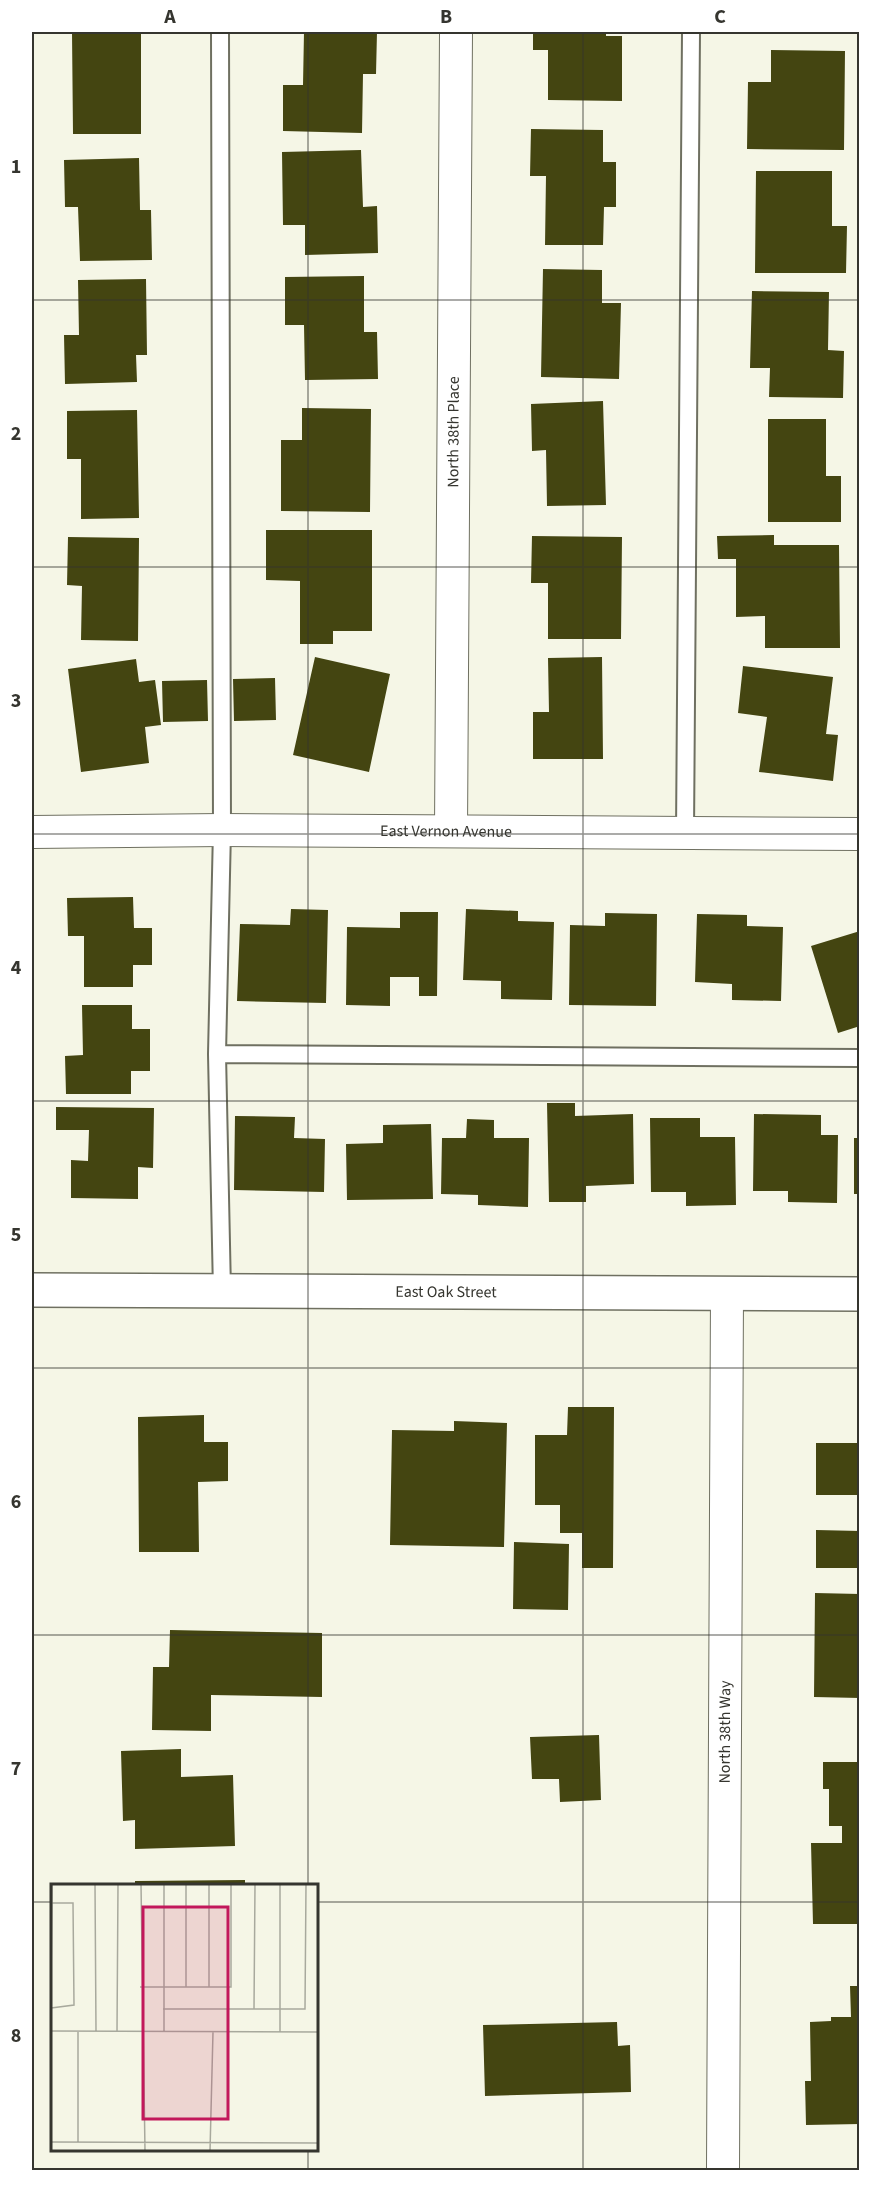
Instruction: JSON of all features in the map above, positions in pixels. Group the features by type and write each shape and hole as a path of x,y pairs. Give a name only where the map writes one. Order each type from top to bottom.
{"street":[{"name":"North 38th Place","path":"451,831 456,32"},
{"name":"East Vernon Avenue","path":"32,832 222,830 860,834"},
{"name":"East Oak Street","path":"32,1290 860,1294"},
{"name":"North 38th Way","path":"723,2170 727,1293"}],"lane":[{"path":"220,32 222,830 217,1054 222,1291"},
{"path":"685,832 691,32"},
{"path":"217,1054 860,1058"}],"building":[{"path":"72,32 141,32 141,134 73,134"},
{"path":"304,32 377,32 376,74 363,74 362,133 283,131 283,85 303,85"},
{"path":"533,32 606,32 606,36 622,36 622,101 548,100 548,50 533,50"},
{"path":"771,50 845,51 844,150 747,149 748,82 771,82"},
{"path":"531,129 603,130 603,162 616,162 616,207 604,207 603,245 545,245 546,176 530,176"},
{"path":"361,150 363,207 377,206 378,253 305,255 305,225 283,225 282,152"},
{"path":"139,158 140,210 151,210 152,260 80,261 78,207 65,207 64,160"},
{"path":"756,171 832,171 832,226 847,226 846,273 755,273"},
{"path":"543,269 602,270 602,303 621,303 619,379 541,377"},
{"path":"364,276 364,332 377,332 378,379 305,380 304,325 285,325 285,277"},
{"path":"146,279 147,355 136,355 137,382 65,384 64,335 79,335 78,280"},
{"path":"752,291 829,292 828,350 844,351 843,398 769,397 770,368 750,368"},
{"path":"603,401 606,505 547,506 546,450 532,451 531,404"},
{"path":"302,408 371,409 370,512 281,511 281,440 302,440"},
{"path":"137,410 139,518 81,519 81,459 67,459 67,411"},
{"path":"768,419 826,419 826,476 841,476 841,522 768,522"},
{"path":"266,530 372,530 372,631 333,631 333,644 300,644 300,581 266,580"},
{"path":"774,535 774,545 839,545 840,648 765,648 765,616 736,617 736,559 718,559 717,536"},
{"path":"532,536 622,537 621,639 548,639 548,583 531,583"},
{"path":"68,537 139,538 138,641 81,640 82,586 67,585"},
{"path":"315,657 390,674 369,772 293,755"},
{"path":"602,657 603,759 533,759 533,712 549,712 548,658"},
{"path":"136,659 139,682 155,680 161,725 145,727 149,763 81,772 68,669"},
{"path":"743,666 833,677 826,734 838,735 833,781 759,772 767,717 738,713"},
{"path":"275,678 276,720 234,721 233,679"},
{"path":"207,680 208,721 163,722 162,681"},
{"path":"133,897 134,928 152,928 152,965 133,965 133,987 84,987 84,936 68,936 67,898"},
{"path":"291,909 328,910 326,1003 237,1001 240,924 290,925"},
{"path":"466,909 518,911 518,921 554,922 552,1000 501,999 501,981 463,980"},
{"path":"400,912 438,912 437,996 419,996 419,977 390,977 390,1006 346,1005 347,927 400,928"},
{"path":"605,913 657,914 656,1006 569,1005 570,925 605,926"},
{"path":"697,914 747,915 747,926 783,927 781,1001 732,1000 732,984 695,982"},
{"path":"860,931 860,1026 838,1033 811,946"},
{"path":"82,1005 132,1005 132,1029 150,1029 150,1071 131,1071 131,1094 66,1094 65,1056 83,1055"},
{"path":"547,1103 575,1103 575,1116 633,1114 634,1184 586,1186 586,1202 549,1202"},
{"path":"56,1107 154,1108 153,1168 138,1167 138,1199 71,1198 71,1160 88,1161 89,1130 56,1130"},
{"path":"754,1114 821,1115 821,1135 838,1135 837,1203 788,1202 788,1191 753,1191"},
{"path":"235,1116 295,1117 294,1138 325,1139 324,1192 234,1190"},
{"path":"650,1118 700,1118 700,1137 735,1137 736,1205 686,1206 686,1192 651,1192"},
{"path":"467,1119 494,1120 494,1138 529,1138 528,1207 478,1205 478,1195 441,1194 442,1138 466,1138"},
{"path":"431,1124 433,1199 347,1200 346,1144 383,1143 383,1125"},
{"path":"854,1138 860,1138 860,1194 854,1194"},
{"path":"568,1407 614,1407 613,1568 582,1568 582,1533 560,1533 560,1505 535,1505 535,1435 567,1435"},
{"path":"204,1415 204,1442 228,1442 228,1481 198,1482 199,1552 139,1552 138,1417"},
{"path":"454,1421 507,1423 504,1547 390,1545 392,1430 454,1431"},
{"path":"816,1443 860,1443 860,1495 816,1495"},
{"path":"816,1530 860,1531 860,1568 816,1568"},
{"path":"514,1542 569,1544 568,1610 513,1609"},
{"path":"815,1593 860,1594 860,1698 814,1697"},
{"path":"170,1630 322,1633 322,1697 211,1695 211,1731 152,1730 153,1667 169,1667"},
{"path":"599,1735 601,1800 560,1802 559,1779 532,1779 530,1737"},
{"path":"181,1749 181,1777 233,1775 235,1846 135,1849 135,1820 123,1821 121,1751"},
{"path":"823,1762 860,1762 860,1924 813,1924 811,1843 842,1843 842,1826 829,1826 829,1789 823,1789"},
{"path":"245,1880 245,1884 135,1884 135,1881"},
{"path":"850,1986 860,1986 860,2124 806,2125 805,2081 811,2081 810,2022 831,2021 831,2017 851,2017"},
{"path":"617,2022 618,2046 630,2045 631,2092 485,2096 483,2025"}]}
